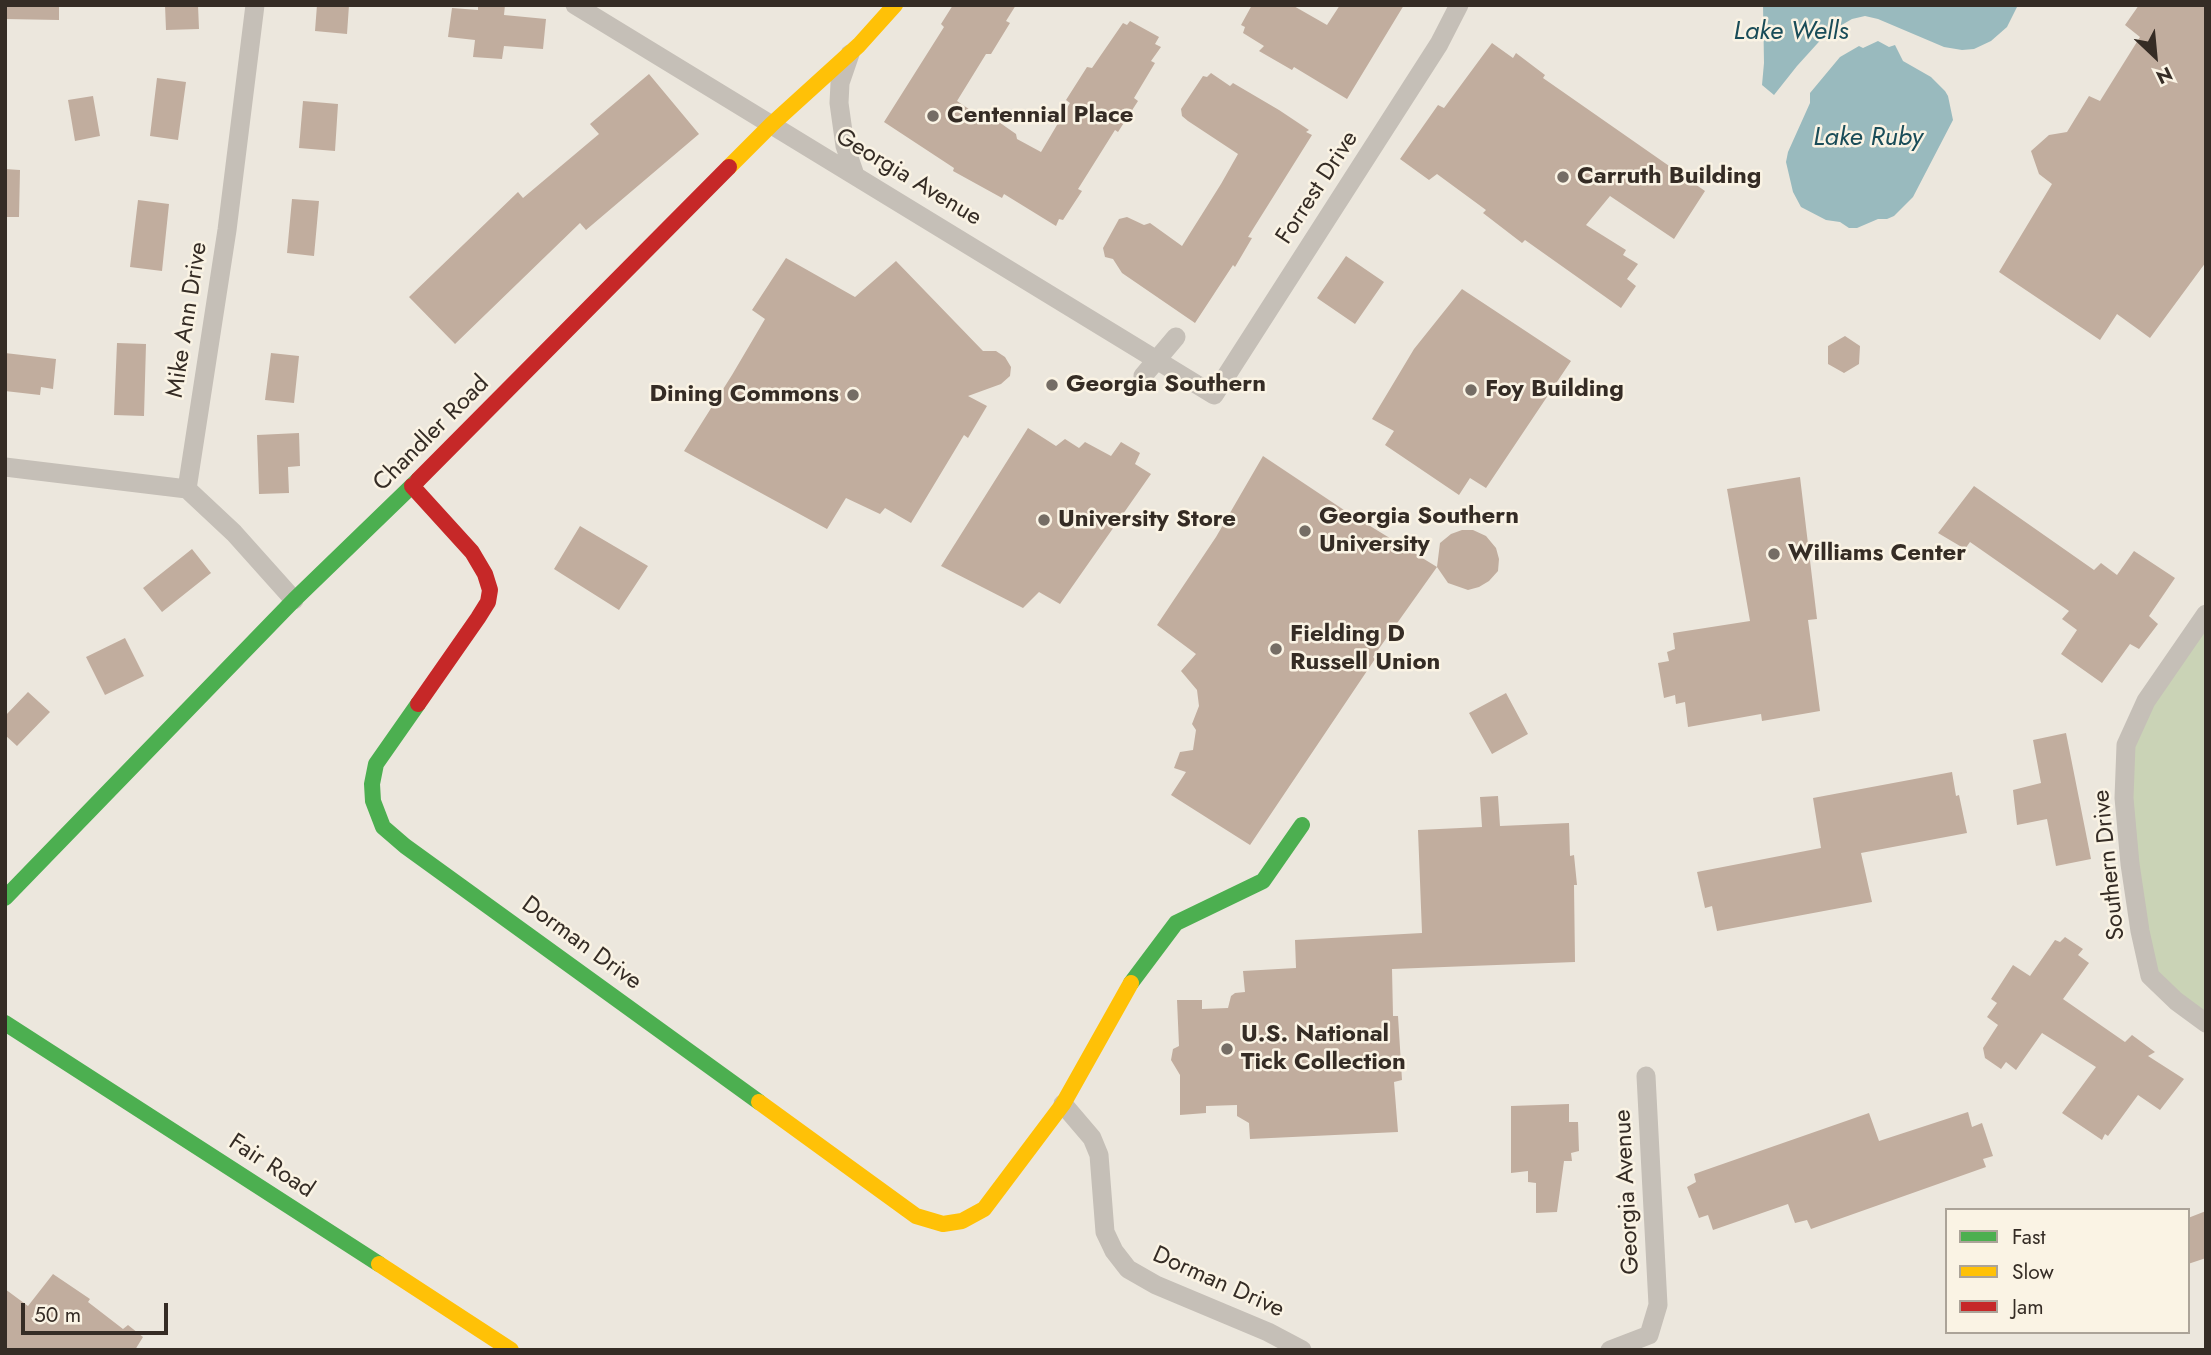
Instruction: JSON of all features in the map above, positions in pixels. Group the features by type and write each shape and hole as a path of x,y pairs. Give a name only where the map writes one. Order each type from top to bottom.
{"street":[{"name":"Mike Ann Drive","path":"187,489 227,230 255,5"},
{"name":"Georgia Avenue","path":"575,5 1214,395"},
{"name":"Chandler Road","path":"5,898 295,600 772,124 851,52 895,5"},
{"name":"Forrest Drive","path":"1214,395 1439,44 1459,5"},
{"path":"851,52 840,83 839,103 845,146 855,175"},
{"path":"1143,376 1176,337"},
{"path":"5,467 187,489 234,533 295,600"},
{"name":"Dorman Drive","path":"412,486 472,552 485,574 490,590 488,602 478,618 376,764 372,784 373,801 383,827 404,846 916,1216 943,1224 962,1221 984,1209 1063,1104 1134,978 1176,923 1263,881 1302,825"},
{"name":"Southern Drive","path":"2206,614 2146,701 2126,745 2124,798 2130,864 2150,976 2176,1001 2206,1023"},
{"name":"Fair Road","path":"5,1023 512,1350"},
{"name":"Georgia Avenue","path":"1610,1350 1649,1335 1658,1305 1646,1076"},
{"name":"Dorman Drive","path":"1063,1104 1091,1138 1099,1155 1105,1232 1114,1251 1128,1269 1156,1285 1268,1332 1302,1350"}],"green space":[{"path":"2206,614 2206,1023 2150,976 2126,745"}],"water":[{"name":"Lake Wells","path":"1763,5 2018,5 2007,27 1991,41 1974,49 1944,47 1878,19 1865,16 1852,19 1826,34 1774,95 1762,85"},
{"name":"Lake Ruby","path":"1878,41 1889,47 1895,45 1903,61 1931,77 1945,91 1953,120 1913,197 1894,216 1849,228 1801,207 1793,192 1786,162 1810,103 1810,93 1840,57 1859,46 1863,48"}],"building":[{"path":"5,5 59,5 59,20 5,19"},
{"path":"165,5 198,5 199,29 166,30"},
{"path":"317,5 349,5 347,34 315,31"},
{"path":"478,5 505,5 504,15 546,19 543,49 504,46 502,59 473,57 475,40 448,37 452,8 478,10"},
{"name":"Centennial Place","path":"953,5 1016,5 1006,21 1010,23 991,54 986,54 957,101 982,118 986,113 1016,134 1017,139 1041,152 1070,103 1066,100 1087,67 1092,68 1123,23 1127,25 1130,21 1159,37 1155,44 1161,47 1151,61 1155,63 1134,98 1138,101 1118,132 1115,130 1078,189 1082,191 1056,226 1004,194 1002,198 953,171 954,168 884,122 944,27 941,24"},
{"path":"1252,5 1292,5 1327,25 1340,5 1404,5 1347,99 1294,67 1292,70 1259,51 1264,46 1243,33 1245,27 1241,25"},
{"path":"2139,5 2206,5 2206,262 2150,338 2117,314 2100,340 1999,272 2052,184 2039,174 2031,151 2049,135 2067,132 2089,96 2100,101 2140,37 2125,25"},
{"name":"Carruth Building","path":"1492,43 1513,58 1516,53 1545,75 1543,78 1705,191 1674,239 1610,196 1586,225 1626,250 1623,255 1638,264 1627,279 1636,286 1621,308 1525,240 1522,243 1483,213 1486,210 1437,174 1429,180 1400,159 1438,105 1444,108"},
{"name":"Centennial Place","path":"1211,73 1230,86 1233,83 1279,110 1309,130 1306,132 1312,135 1248,237 1252,238 1235,267 1233,265 1195,323 1122,273 1113,259 1105,257 1103,248 1119,219 1127,217 1144,225 1150,223 1182,246 1221,184 1238,154 1188,121 1182,116 1181,109 1203,76 1207,77"},
{"path":"649,74 699,134 586,230 580,223 455,344 409,297 518,192 523,198 599,134 590,124"},
{"path":"157,78 186,82 178,140 150,136"},
{"path":"93,96 100,136 75,141 68,100"},
{"path":"303,101 338,104 335,151 299,148"},
{"path":"5,169 20,170 19,217 5,217"},
{"path":"292,199 319,201 314,256 287,253"},
{"path":"138,200 169,204 162,271 130,267"},
{"path":"1346,256 1384,282 1355,324 1317,298"},
{"name":"Dining Commons","path":"786,258 855,297 896,261 983,351 996,351 1005,357 1011,367 1010,376 1001,384 968,396 987,406 968,438 964,435 911,523 885,508 880,514 846,498 827,529 684,451 765,319 752,310"},
{"name":"Foy Building","path":"1462,289 1571,361 1486,488 1470,478 1459,495 1385,445 1394,431 1372,419 1414,349"},
{"path":"1845,336 1860,346 1859,364 1844,373 1828,364 1828,346"},
{"path":"117,343 146,344 144,416 114,415"},
{"path":"5,353 56,359 53,389 41,387 40,395 5,391"},
{"path":"271,353 299,356 294,403 265,400"},
{"name":"University Store","path":"1028,428 1056,446 1065,439 1079,448 1085,442 1111,456 1121,442 1140,453 1135,464 1151,474 1060,604 1039,592 1023,608 941,566"},
{"path":"299,433 300,466 288,467 289,493 259,494 257,435"},
{"name":"Fielding D Russell Union","path":"1263,456 1437,567 1373,657 1375,659 1250,845 1171,795 1186,772 1174,768 1180,752 1193,750 1196,730 1192,724 1199,706 1197,690 1181,671 1196,654 1157,625 1216,537"},
{"name":"Williams Center","path":"1800,477 1817,619 1808,620 1820,711 1762,721 1761,714 1688,727 1685,702 1676,704 1675,695 1664,698 1658,663 1669,661 1667,652 1675,649 1673,633 1750,621 1727,489"},
{"path":"1974,486 2094,570 2101,563 2117,575 2134,551 2175,578 2149,616 2158,624 2139,649 2130,644 2102,683 2061,654 2077,630 2062,619 2069,611 1970,542 1965,549 1938,533"},
{"path":"580,526 648,566 619,610 554,569"},
{"path":"1462,530 1473,530 1486,536 1496,548 1499,559 1498,571 1489,581 1468,590 1448,583 1437,567 1440,543 1451,534"},
{"path":"192,549 211,573 162,612 143,588"},
{"path":"125,638 144,676 105,695 86,657"},
{"path":"28,692 50,712 17,746 5,735 5,716"},
{"path":"1506,693 1528,734 1492,754 1469,713"},
{"path":"2066,733 2091,859 2056,866 2047,819 2017,825 2013,790 2041,783 2033,740"},
{"path":"1952,772 1967,833 1861,853 1872,902 1717,931 1712,906 1705,908 1697,872 1821,848 1813,798"},
{"path":"1498,796 1500,826 1569,823 1570,856 1574,855 1577,885 1574,885 1575,962 1392,969 1393,1016 1398,1016 1402,1080 1394,1082 1398,1132 1250,1139 1249,1123 1237,1116 1237,1105 1206,1106 1206,1113 1180,1115 1180,1075 1171,1060 1173,1049 1179,1046 1177,1000 1202,1000 1202,1009 1228,1008 1231,996 1245,992 1243,971 1296,968 1295,940 1422,933 1418,830 1482,827 1480,797"},
{"path":"2065,937 2083,949 2078,955 2089,963 2063,999 2125,1042 2132,1035 2155,1052 2148,1056 2184,1079 2160,1110 2138,1095 2108,1136 2105,1134 2102,1140 2062,1113 2096,1067 2042,1033 2016,1070 2006,1062 2001,1069 1985,1058 1983,1048 1998,1025 1987,1017 1997,1003 1991,999 2013,965 2030,976 2055,940 2060,942"},
{"path":"1569,1104 1569,1122 1578,1122 1579,1151 1571,1153 1572,1161 1564,1161 1557,1212 1536,1213 1536,1183 1528,1182 1528,1171 1511,1173 1511,1106"},
{"path":"1968,1112 1972,1127 1982,1123 1993,1156 1983,1159 1986,1167 1811,1229 1807,1220 1795,1223 1788,1204 1713,1230 1708,1215 1699,1218 1687,1187 1696,1182 1694,1174 1869,1113 1879,1141"},
{"path":"2206,1211 2206,1258 2190,1263 2190,1217"},
{"path":"53,1274 90,1299 88,1302 123,1329 128,1325 143,1337 135,1350 5,1350 5,1289 28,1306"}],"traffic: fast":[{"path":"5,898 294,600 418,480"},
{"path":"418,704 376,764 372,784 373,801 383,827 405,846 759,1102"},
{"path":"1131,983 1176,923 1263,881 1302,825"},
{"path":"5,1023 379,1264"}],"traffic: slow":[{"path":"729,167 859,45 895,5"},
{"path":"759,1102 916,1216 943,1224 962,1221 984,1209 1063,1104 1131,983"},
{"path":"379,1264 511,1350"}],"traffic: jam":[{"path":"418,480 729,167"},
{"path":"412,486 472,552 485,574 490,590 488,602 478,618 418,704"}],"place":[{"name":"Centennial Place","path":"933,116"},
{"name":"Carruth Building","path":"1563,177"},
{"name":"Georgia Southern","path":"1052,385"},
{"name":"Foy Building","path":"1471,390"},
{"name":"Dining Commons","path":"853,395"},
{"name":"University Store","path":"1044,520"},
{"name":"Georgia Southern University","path":"1305,531"},
{"name":"Williams Center","path":"1774,554"},
{"name":"Fielding D Russell Union","path":"1276,649"},
{"name":"U.S. National Tick Collection","path":"1227,1049"}]}
